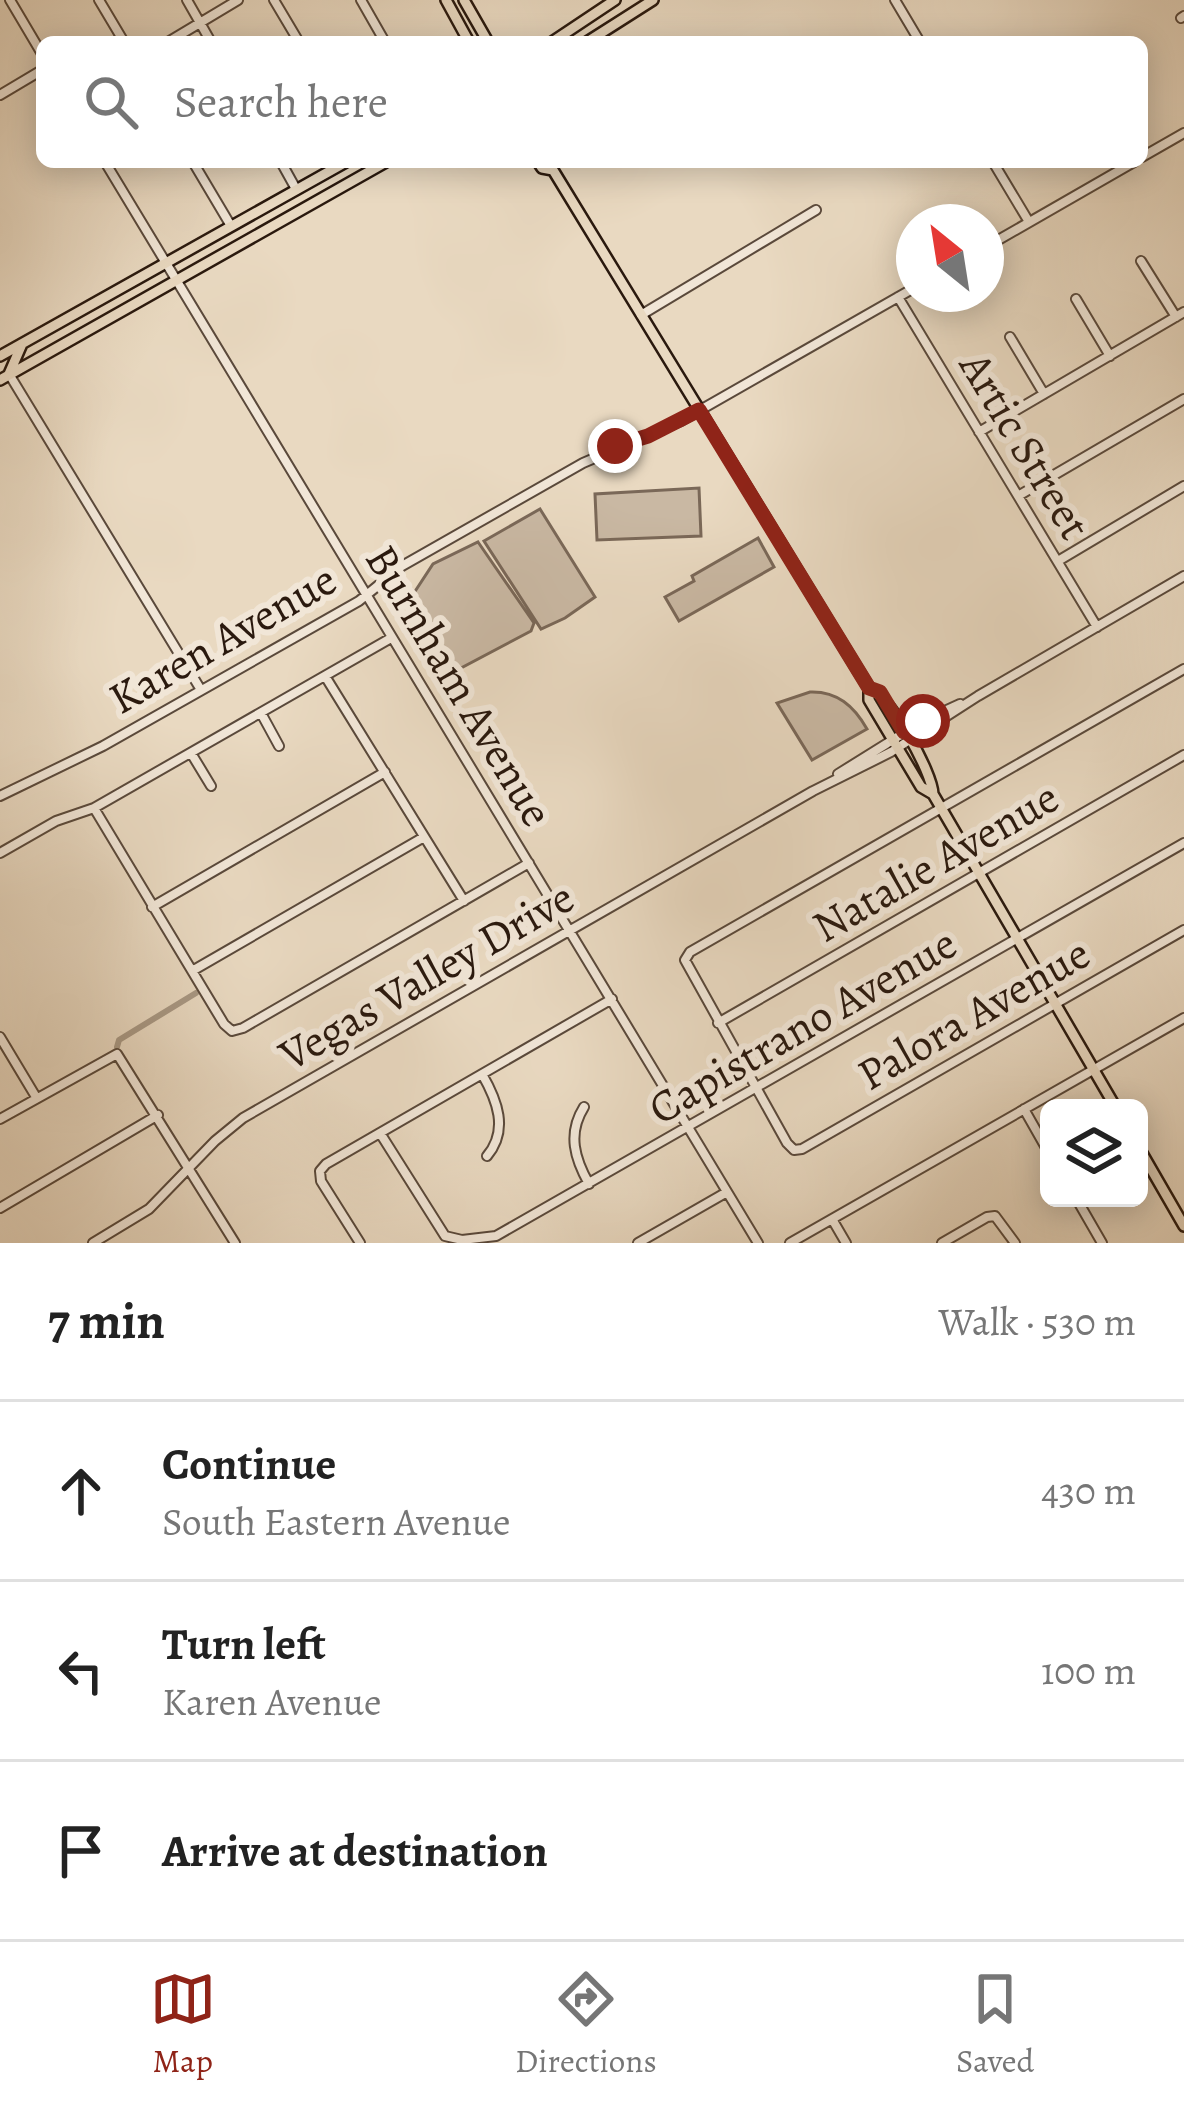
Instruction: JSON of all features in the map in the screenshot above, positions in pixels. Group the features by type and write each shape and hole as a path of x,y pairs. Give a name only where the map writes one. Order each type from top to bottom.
{"main road":[{"path":"446,0 466,36"},
{"path":"464,0 485,36"},
{"path":"561,36 615,0"},
{"path":"596,36 653,0"},
{"path":"0,356 335,168"},
{"path":"4,377 375,168"},
{"path":"554,168 869,688 869,700 921,787 933,794"},
{"path":"328,172 338,189"},
{"path":"4,377 22,344"},
{"path":"869,688 880,692 907,736 932,780 933,794 1111,1099"},
{"path":"1148,1164 1184,1226"}],"street":[{"path":"10,0 36,44"},
{"path":"99,0 120,36"},
{"path":"187,0 208,36"},
{"path":"177,36 238,0"},
{"path":"274,0 295,36"},
{"path":"361,0 382,36"},
{"path":"895,0 916,36"},
{"path":"0,94 36,73"},
{"path":"1148,155 1184,134"},
{"name":"Burnham Avenue","path":"108,168 758,1243"},
{"path":"197,168 231,226"},
{"path":"284,168 296,189"},
{"path":"996,168 1029,222"},
{"path":"1004,237 1124,168"},
{"path":"641,315 816,210"},
{"path":"979,432 1180,315 1141,262"},
{"name":"Karen Avenue","path":"0,796 104,746 583,463 699,410 896,298"},
{"path":"1076,299 1110,356"},
{"name":"Artic Street","path":"907,312 1097,627"},
{"path":"1010,337 1045,394"},
{"path":"4,377 201,690"},
{"path":"1018,496 1184,400"},
{"path":"1058,561 1184,486"},
{"name":"Vegas Valley Drive","path":"93,1243 149,1209 243,1118 1184,576"},
{"path":"0,853 56,820 94,808 391,638"},
{"path":"756,1089 685,960 690,952 1184,669"},
{"path":"325,676 464,901"},
{"path":"261,713 279,746"},
{"path":"191,753 211,785"},
{"name":"Natalie Avenue","path":"718,1023 1184,755"},
{"path":"152,907 385,772"},
{"path":"94,808 224,1024 232,1030 243,1028 529,863"},
{"path":"192,971 424,837"},
{"name":"Capistrano Avenue","path":"380,1133 446,1236 462,1240 496,1236 1184,844"},
{"name":"Palora Avenue","path":"756,1089 794,1150 802,1149 1184,930"},
{"path":"360,1243 321,1180 320,1171 326,1164 612,999"},
{"path":"790,1243 1184,1018"},
{"path":"0,1037 36,1097"},
{"path":"0,1119 117,1054 235,1243"},
{"path":"482,1074 499,1105 494,1148 487,1156"},
{"path":"584,1107 574,1146 589,1184"},
{"path":"1024,1109 1040,1137"},
{"path":"0,1208 158,1115"},
{"path":"638,1243 727,1192"},
{"path":"1081,1207 1102,1243"},
{"path":"942,1243 995,1216 1015,1243"},
{"path":"832,1219 846,1243"}],"shaded area":[{"path":"699,488 701,536 597,540 595,494"},
{"path":"540,509 595,597 541,629 484,541"},
{"path":"758,538 774,567 679,621 665,597"},
{"path":"478,542 534,623 531,631 442,678 416,641 410,599 433,564"},
{"path":"810,692 844,702 867,729 812,760 777,703"}],"waterway":[{"path":"117,1047 119,1040 196,993"}],"route":[{"path":"615,446 648,436 699,410 869,688 880,692 904,732 923,721"}]}
